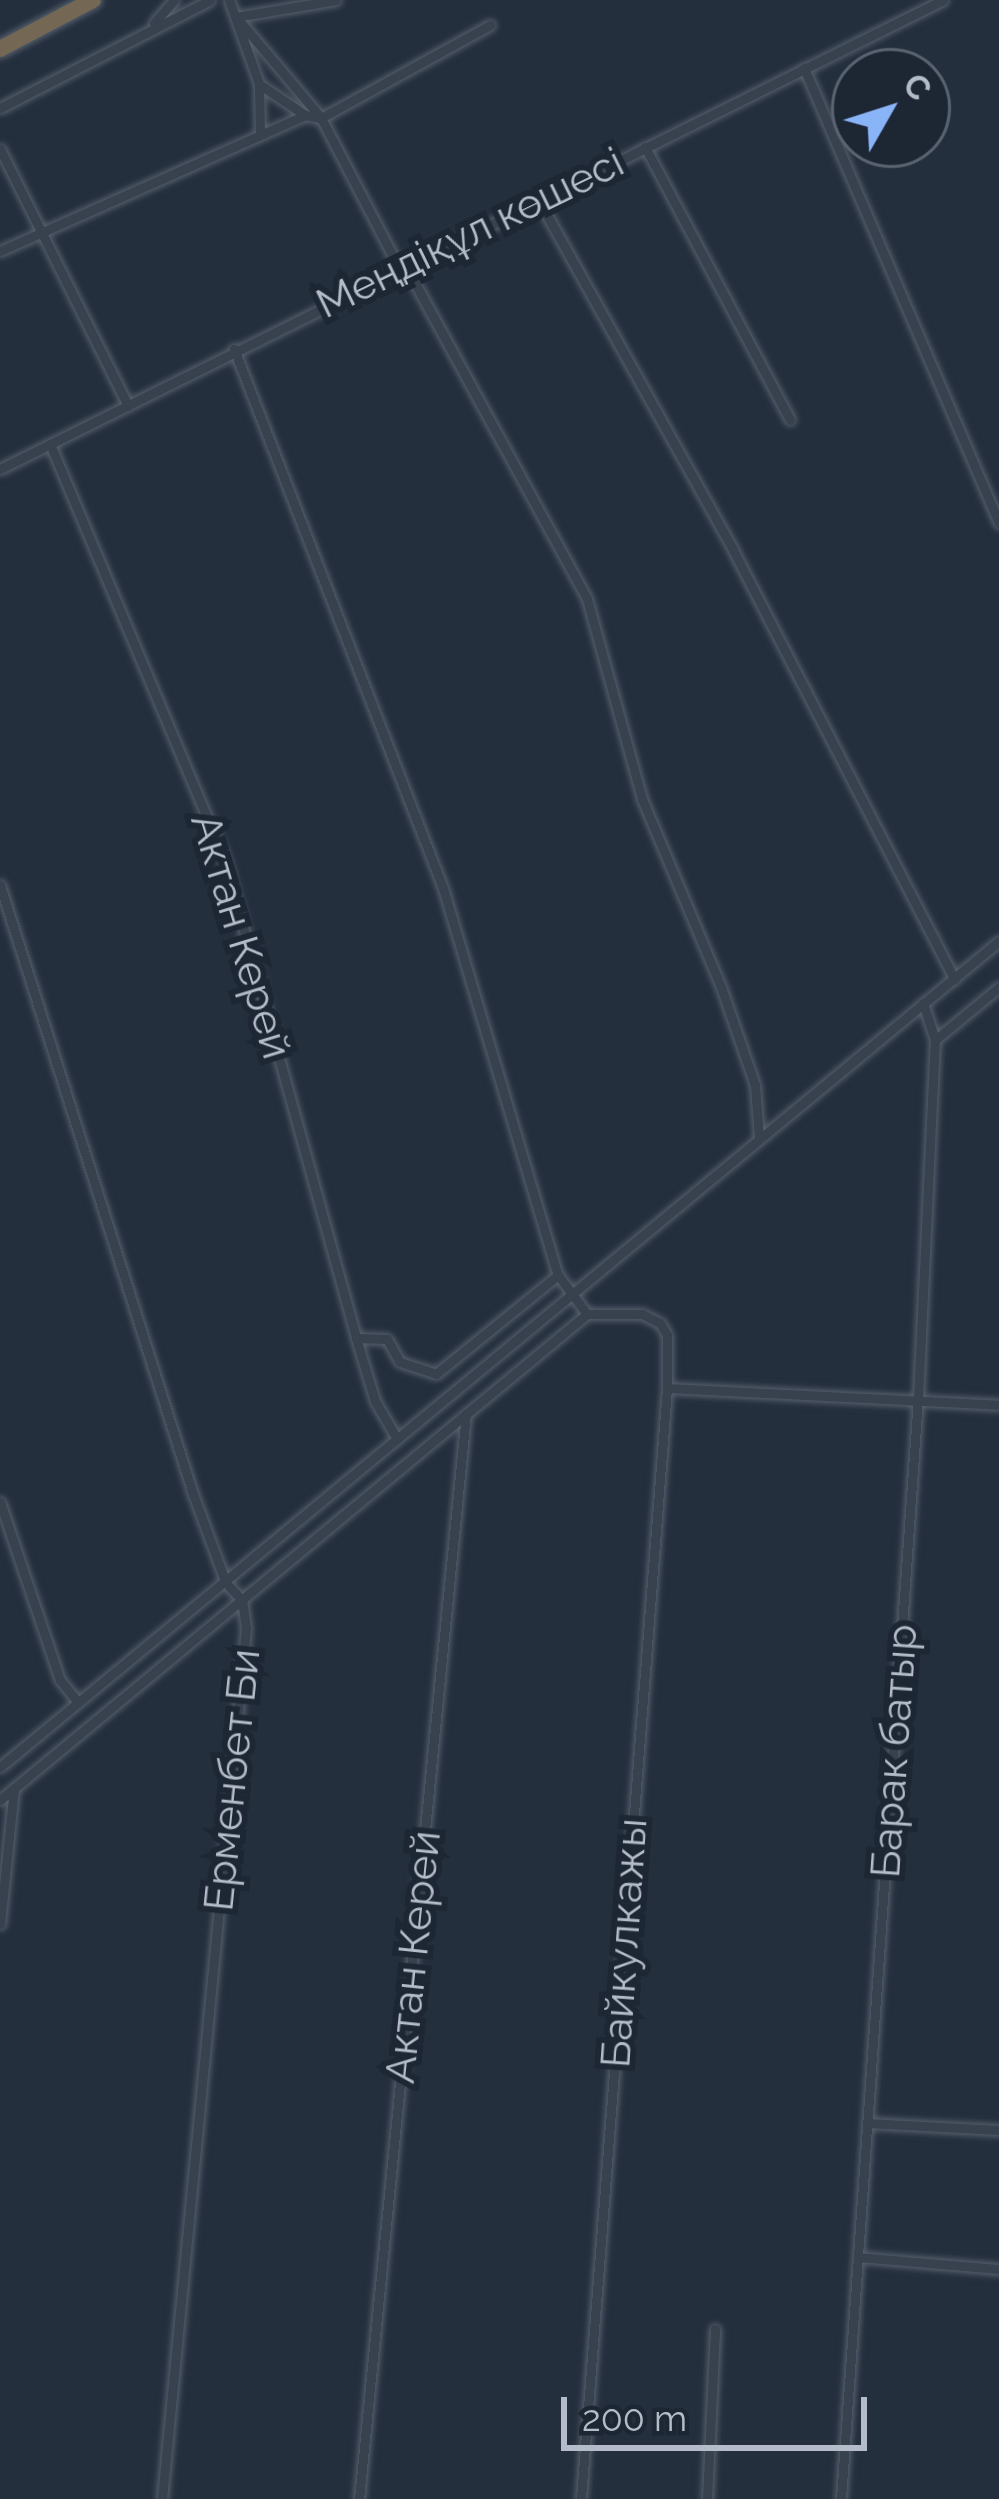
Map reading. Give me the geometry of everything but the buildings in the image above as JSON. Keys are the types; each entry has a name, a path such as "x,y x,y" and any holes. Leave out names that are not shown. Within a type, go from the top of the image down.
{"highway":[{"path":"0,49 93,0"}],"street":[{"path":"147,30 174,0"},
{"path":"0,108 210,0"},
{"path":"230,0 259,84 260,135"},
{"path":"236,17 336,0"},
{"name":"Меңдіқұл көшесі","path":"0,469 943,0"},
{"path":"236,17 321,118 587,599 642,799 721,987 755,1085 759,1138"},
{"path":"259,84 305,115 321,118 490,25"},
{"path":"804,68 999,523"},
{"path":"0,251 305,115"},
{"path":"645,146 790,420"},
{"path":"0,149 128,406"},
{"path":"538,200 733,550 954,979"},
{"path":"0,1801 587,1314 558,1275 443,888 234,349"},
{"name":"Актан Керей","path":"50,444 224,858 356,1338 375,1401 397,1439"},
{"name":"Ерменбет Би","path":"0,885 226,1583 242,1600 244,1652 161,2499"},
{"path":"0,1767 999,941"},
{"path":"935,1040 999,987"},
{"name":"Барак батыр","path":"841,2499 918,1399 935,1040 923,1004"},
{"path":"356,1338 387,1339 400,1362 436,1375 558,1275"},
{"name":"Байкулкажы","path":"581,2499 667,1388 667,1335 660,1323 642,1314 587,1314"},
{"path":"667,1388 999,1405"},
{"name":"Актан Керей","path":"359,2499 466,1414"},
{"path":"0,1502 60,1680 78,1702"},
{"path":"0,1924 14,1789"},
{"path":"868,2123 999,2131"},
{"path":"858,2257 999,2270"},
{"path":"707,2499 716,2329"}]}
